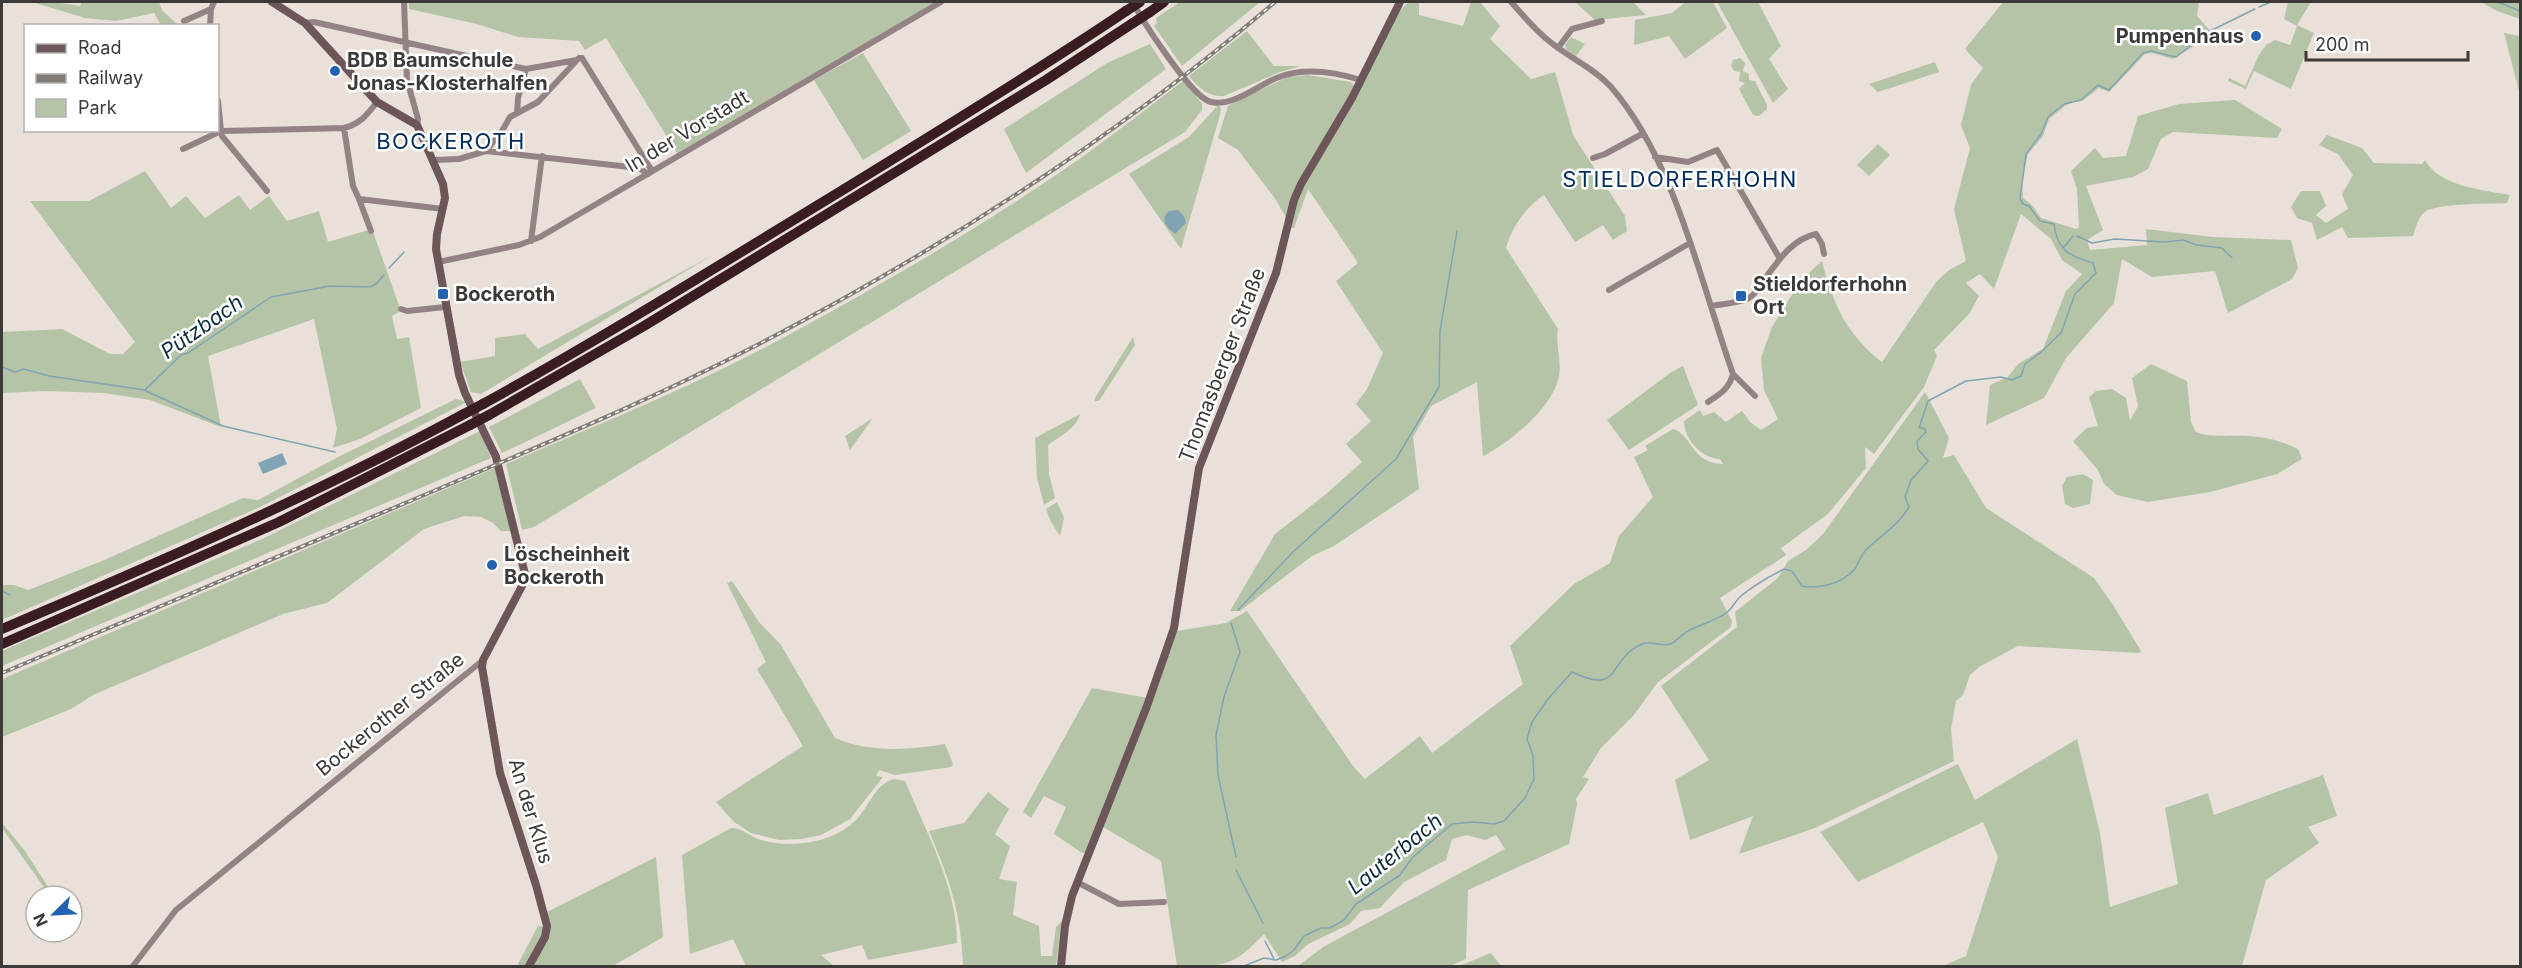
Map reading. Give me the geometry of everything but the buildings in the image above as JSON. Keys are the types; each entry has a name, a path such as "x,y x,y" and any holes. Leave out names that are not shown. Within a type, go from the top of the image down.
{"highway":[{"path":"2,629 254,519 483,404 610,331 814,207 1039,68 1129,6 1140,2"},
{"path":"2,644 260,531 489,415 644,326 1046,80 1164,2"}],"street":[{"path":"210,24 214,2"},
{"path":"272,2 305,23 377,102 417,125 418,119 407,80 404,2"},
{"name":"In der Vorstadt","path":"438,262 531,241 941,2"},
{"name":"Thomasberger Straße","path":"1061,966 1065,927 1077,882 1147,706 1174,628 1199,468 1276,273 1301,184 1361,80 1400,2"},
{"path":"1511,2 1558,48 1610,86 1642,134 1655,158 1690,243 1733,374 1755,396"},
{"path":"1129,6 1141,18 1187,81 1202,97 1211,102 1226,102 1278,77 1294,73 1309,71 1361,80"},
{"path":"184,21 211,9"},
{"path":"305,23 315,21 398,42 404,41 526,69 582,58 650,172"},
{"path":"1558,48 1572,29 1602,21"},
{"path":"486,151 510,117 538,102 578,59"},
{"path":"517,113 518,98 526,69"},
{"path":"221,131 344,128 363,120 377,102"},
{"path":"219,111 222,136 267,191"},
{"name":"Bockerother Straße","path":"134,966 176,910 483,660 522,586 525,574 496,457 465,393 459,375 438,262 437,234 445,198 443,184 417,125"},
{"path":"344,128 353,186 371,231"},
{"path":"183,149 219,132"},
{"path":"1593,158 1642,134"},
{"path":"1655,158 1681,162 1694,161 1717,150 1780,259"},
{"path":"434,160 459,159 486,151 639,168 650,172"},
{"path":"531,241 542,156"},
{"path":"1706,186 1729,171"},
{"path":"359,199 443,209"},
{"path":"1712,306 1749,297 1755,293 1795,242 1816,234 1822,244 1824,254"},
{"path":"1609,290 1690,243"},
{"path":"401,309 407,311 445,307"},
{"path":"1708,402 1724,392 1731,383 1733,374"},
{"name":"An der Klus","path":"483,660 482,667 500,773 547,926 545,937 529,966"},
{"path":"1077,882 1119,904 1164,902"}],"green space":[{"path":"32,2 55,2 80,6 82,2 159,2 162,10 177,24 160,24 154,13 116,21 85,18"},
{"path":"409,2 936,2 677,153 606,38 585,50 579,41 518,37 477,24 409,9"},
{"path":"1180,2 1260,2 1182,66 1154,26 1157,23 1156,18"},
{"path":"1409,2 1419,2 1419,15 1463,26 1471,2 1480,2 1500,26 1490,39 1531,79 1555,72 1573,135 1625,216 1627,231 1613,240 1603,225 1575,242 1544,195 1531,206 1516,225 1506,248 1558,329 1559,376 1548,400 1529,423 1483,456 1477,382 1431,406 1413,437 1419,489 1334,546 1312,556 1240,611 1230,611 1275,534 1325,495 1362,462 1346,444 1371,421 1356,404 1367,389 1383,353 1336,281 1358,263 1308,189 1294,228 1290,228 1299,195 1397,13"},
{"path":"1575,2 1633,2 1646,15 1595,20"},
{"path":"1686,2 1713,2 1727,28 1685,59 1669,36 1634,45 1635,20 1672,13"},
{"path":"1717,2 1757,2 1759,4 1781,46 1769,59 1788,89 1773,103"},
{"path":"2003,2 2199,2 2197,16 2211,32 2206,37 2191,40 2193,47 2173,59 2152,53 2145,54 2109,92 2099,88 2082,101 2065,106 2049,119 2043,136 2028,154 2022,182 2023,198 2032,205 2041,218 2076,229 2079,227 2077,189 2071,171 2095,148 2103,158 2126,156 2138,116 2179,104 2235,100 2282,129 2277,138 2173,132 2161,139 2148,169 2133,177 2086,186 2103,230 2087,240 2090,250 2147,245 2146,229 2213,237 2291,240 2298,268 2292,279 2228,313 2215,271 2152,277 2122,259 2114,303 2066,358 2044,398 1986,425 1990,385 2008,377 2018,364 2043,349 2066,291 2082,274 2062,260 2051,239 2021,214 1994,289 1980,274 1966,283 1979,296 1969,314 1934,350 1937,356 1924,387 1874,454 1865,447 1866,468 1828,514 1781,548 1786,555 1720,598 1732,621 1731,627 1658,682 1633,716 1601,748 1583,777 1589,779 1576,799 1569,844 1468,890 1466,959 1450,966 1298,966 1323,947 1505,849 1496,835 1485,840 1467,835 1452,839 1446,860 1404,882 1380,908 1361,911 1350,924 1308,944 1295,956 1282,962 1264,934 1244,953 1226,963 1177,966 1161,861 1103,827 1177,631 1226,623 1247,611 1353,766 1365,779 1420,736 1432,753 1523,684 1510,646 1574,584 1610,563 1619,536 1653,497 1634,457 1648,450 1645,446 1673,429 1680,432 1704,459 1723,464 1720,459 1707,456 1695,447 1687,435 1684,421 1700,410 1703,416 1714,412 1726,422 1742,411 1750,422 1761,430 1778,419 1764,390 1761,358 1772,327 1801,280 1822,261 1836,304 1850,329 1882,362 1936,282 1949,270 1966,261 1954,209 1970,148 1961,125 1971,85 1983,68 1965,49"},
{"path":"2288,2 2311,2 2297,25 2314,33 2291,89 2254,71 2246,89 2228,81 2229,78 2245,86 2266,45 2275,40 2290,45 2297,26 2284,19"},
{"path":"2481,2 2520,2 2520,19 2497,11"},
{"path":"1247,31 1274,66 1301,66 1280,72 1224,96 1213,95 1200,88 1189,76"},
{"path":"2504,33 2520,36 2520,95"},
{"path":"1571,37 1585,44 1576,56 1566,49 1565,45"},
{"path":"1150,44 1166,69 1026,173 1004,129 1109,62"},
{"path":"863,53 911,131 863,160 814,80"},
{"path":"1740,58 1745,63 1743,71 1749,74 1749,80 1755,81 1767,105 1767,109 1759,116 1753,115 1739,89 1745,83 1739,81 1740,72 1734,71 1731,66 1733,60"},
{"path":"1935,62 1939,72 1878,92 1869,84"},
{"path":"1308,75 1351,82 1354,86 1286,217 1274,197 1238,150 1218,138 1228,106 1233,102 1288,77"},
{"path":"1183,81 1202,103 1202,110 1185,132 534,527 522,530 506,464 702,379 848,303 968,232 1047,181"},
{"path":"1218,105 1221,108 1220,115 1181,249 1129,174 1189,137"},
{"path":"2327,135 2362,148 2374,163 2422,164 2425,160 2440,176 2451,181 2474,189 2510,195 2507,203 2433,208 2423,213 2413,236 2348,238 2342,227 2317,240 2312,223 2297,218 2291,207 2301,191 2320,191 2326,206 2316,215 2326,223 2348,209 2342,194 2353,175 2338,154 2319,145"},
{"path":"1878,144 1890,155 1869,176 1857,165"},
{"path":"145,171 171,208 186,196 205,218 239,195 250,210 269,196 287,221 319,211 328,242 372,229 401,311 392,316 397,339 409,337 421,408 360,439 333,448 337,429 314,319 208,356 221,427 150,400 104,393 45,391 2,393 2,332 62,329 110,354 123,354 135,342 30,201 89,201"},
{"path":"711,256 481,394 471,392 460,362 495,356 495,338 525,334 538,349"},
{"path":"1133,337 1135,345 1099,401 1095,401 1095,398"},
{"path":"2151,364 2187,381 2191,422 2196,432 2274,440 2298,449 2302,459 2277,474 2210,492 2148,502 2117,495 2104,484 2098,470 2073,441 2087,428 2098,426 2089,397 2096,391 2112,389 2126,398 2130,421 2138,406 2132,378"},
{"path":"1683,366 1698,405 1629,450 1607,420 1670,373"},
{"path":"580,379 596,408 502,453 489,427"},
{"path":"1925,392 1949,438 1943,458 1954,455 1986,508 2094,578 2141,651 2139,653 2018,646 1979,667 1970,675 1963,695 1956,701 1951,729 1954,761 1815,828 1739,854 1753,816 1690,840 1675,780 1709,760 1661,686 1737,627 1735,612 1778,578 1788,561 1806,550 1823,534"},
{"path":"456,399 467,402 260,507 2,620 2,585 14,585 28,590 102,561 243,498 258,500 336,458"},
{"path":"1080,414 1071,428 1048,445 1049,474 1055,498 1044,505 1037,478 1035,438"},
{"path":"873,418 850,450 845,436"},
{"path":"480,431 491,458 2,666 2,651 264,538"},
{"path":"495,468 511,531 501,531 493,523 481,517 464,516 424,529 327,603 283,614 93,695 71,709 2,737 2,679"},
{"path":"2083,474 2093,480 2090,504 2073,508 2065,504 2062,486 2067,477"},
{"path":"1057,502 1064,518 1060,536 1046,509"},
{"path":"732,581 759,622 781,645 835,738 862,746 890,749 945,744 953,764 951,767 895,775 879,770 876,776 883,777 850,819 821,835 779,840 751,833 734,822 716,802 803,746 757,669 766,662 727,583"},
{"path":"1092,688 1148,698 1087,852 1082,853 1054,834 1066,807 1044,796 1031,818 1023,812"},
{"path":"2077,739 2100,833 2110,907 2178,884 2165,808 2208,793 2214,815 2323,775 2337,816 2308,827 2319,843 2266,880 2242,966 1943,966 1966,956 1998,857 1983,822 1858,882 1820,832 1958,764 1975,800"},
{"path":"894,779 905,781 939,860 952,901 957,943 868,960 862,945 821,955 834,966 746,966 733,939 690,954 682,855 731,828 773,843 799,844 825,839 848,827 861,814 877,790"},
{"path":"988,792 1009,809 995,834 1010,846 999,879 1017,882 1013,915 1039,926 1041,956 1052,956 1056,927 1062,921 1056,966 963,966 957,912 943,865 929,831 964,823"},
{"path":"2,823 25,851 46,884 42,884 2,828"},
{"path":"656,857 663,937 613,966 533,966 548,934 547,912"},
{"path":"538,926 544,927 544,935 526,966 517,966"},
{"path":"1491,953 1501,966 1459,966"}],"water":[{"path":"1178,210 1184,216 1186,223 1175,234 1164,220 1169,211"},
{"path":"282,453 287,464 263,474 258,463"}],"waterway":[{"name":"Lauterbach","path":"2259,7 2271,2"},
{"path":"2498,2 2520,11"},
{"name":"Lauterbach","path":"1244,966 1264,958 1276,960 1286,956 1294,950 1304,936 1321,928 1330,928 1344,920 1356,904 1400,875 1412,858 1452,824 1473,822 1494,824 1504,821 1525,798 1534,779 1533,755 1527,739 1532,722 1548,699 1572,672 1599,680 1607,678 1630,651 1646,643 1663,645 1672,643 1688,631 1722,616 1746,592 1784,569 1792,571 1802,586 1809,587 1836,582 1849,575 1866,550 1895,525 1909,507 1905,497 1911,480 1928,461 1918,449 1917,441 1926,432 1924,428 1919,428 1928,401 1966,381 2001,377 2012,380 2021,376 2025,364 2061,333 2075,294 2096,273 2093,263 2077,258 2061,246 2054,224 2040,221 2029,206 2023,204 2020,199 2026,154 2041,134 2048,117 2064,104 2081,100 2098,85 2109,90 2143,53 2151,51 2176,57 2190,46 2188,38 2208,32 2255,9"},
{"path":"1238,610 1293,552 1396,459 1439,387 1440,331 1457,231"},
{"path":"2064,247 2073,236"},
{"path":"2077,236 2092,243 2115,239 2165,242 2183,240 2197,245 2222,248 2232,258"},
{"name":"Pützbach","path":"389,268 404,252"},
{"name":"Pützbach","path":"2,367 15,372 24,369 49,376 145,390 181,355 188,353 271,297 330,286 370,287 384,275"},
{"path":"146,391 223,426 335,452"},
{"path":"2,591 10,595"},
{"path":"1231,623 1240,652 1224,697 1216,735 1218,775 1236,857"},
{"path":"1236,870 1263,923"},
{"path":"1265,941 1274,959"}],"railway":[{"path":"2,673 543,445 675,386 761,343 896,268 1028,187 1154,98 1275,2"}],"place":[{"name":"Pumpenhaus","path":"2256,36"},
{"name":"BDB Baumschule Jonas-Klosterhalfen","path":"335,71"},
{"name":"Bockeroth","path":"443,294"},
{"name":"Stieldorferhohn Ort","path":"1741,296"},
{"name":"Löscheinheit Bockeroth","path":"492,565"}],"district":[{"name":"BOCKEROTH","path":"451,141"},
{"name":"STIELDORFERHOHN","path":"1680,179"}]}
